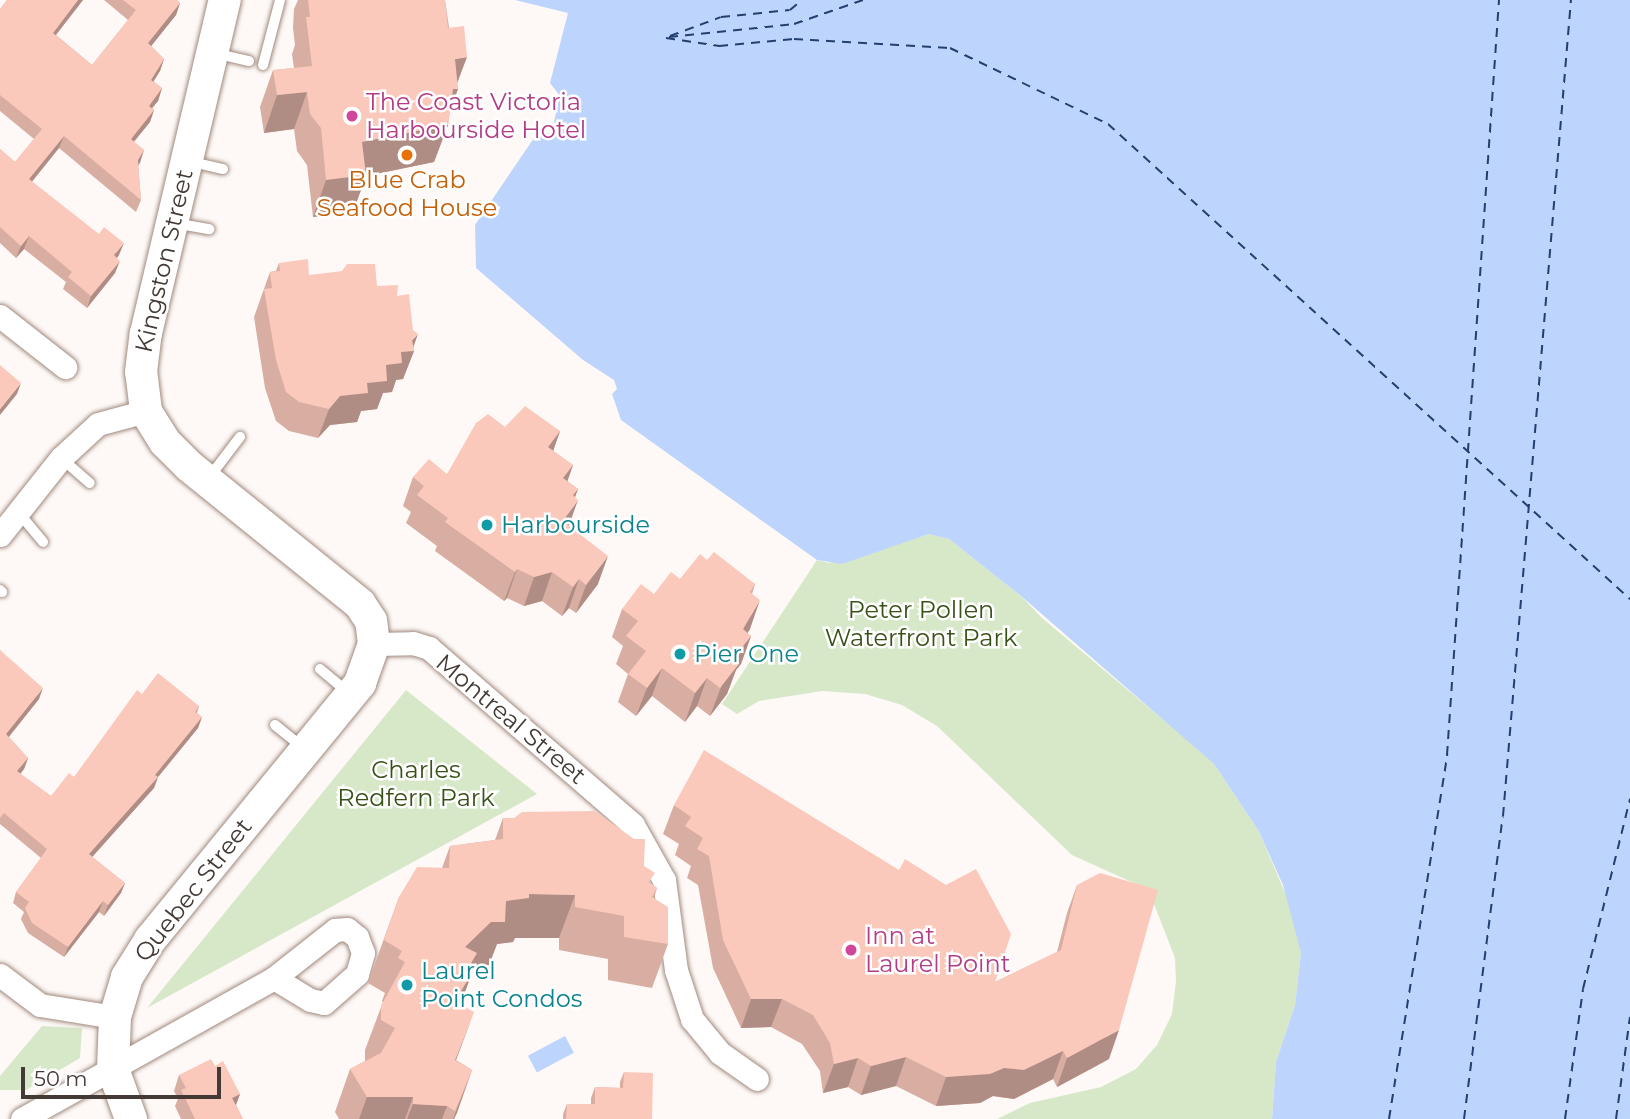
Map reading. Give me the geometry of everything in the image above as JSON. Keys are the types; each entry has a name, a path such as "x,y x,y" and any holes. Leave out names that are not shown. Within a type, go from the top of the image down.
{"street":[{"name":"Kingston Street","path":"146,411 142,352 225,0"},
{"path":"0,316 65,367"},
{"path":"0,535 61,458 98,424 146,411 165,442 207,481 360,604 372,621 374,644"},
{"name":"Montreal Street","path":"374,644 413,643 429,648 633,825 664,880 676,970 692,1019 720,1053 757,1079"},
{"name":"Quebec Street","path":"113,1069 115,1017 137,958 351,695 366,674 374,644"},
{"path":"0,975 40,1005 115,1017"},
{"path":"22,1119 274,978"},
{"path":"113,1069 131,1119"}],"lane":[{"path":"264,65 280,0"},
{"path":"212,53 248,61"},
{"path":"186,161 223,169"},
{"path":"172,222 209,229"},
{"path":"207,481 240,437"},
{"path":"61,458 90,483"},
{"path":"18,512 43,542"},
{"path":"320,669 351,695"},
{"path":"275,725 306,750"}],"green space":[{"name":"Peter Pollen Waterfront Park","path":"930,534 949,539 1021,596 1042,618 1214,764 1258,830 1293,911 1301,953 1295,1005 1276,1062 1272,1119 997,1119 1030,1103 1101,1087 1136,1069 1157,1045 1172,1014 1176,981 1175,958 1154,904 1138,885 1072,855 937,726 902,705 865,694 822,691 759,701 737,714 722,704 817,560 829,563"},
{"name":"Charles Redfern Park","path":"406,690 537,794 147,1008"},
{"path":"42,1026 82,1028 80,1058 26,1090 0,1090 0,1076"}],"water":[{"path":"515,0 1630,0 1630,1119 1272,1119 1276,1062 1295,1005 1301,953 1283,885 1258,830 1214,764 1021,596 949,539 929,534 842,564 817,560 621,420 612,394 617,389 614,380 583,360 476,268 475,225 538,132 551,134 560,96 550,83 568,13"},
{"path":"565,1036 574,1053 537,1072 528,1056"}],"building":[{"path":"7,0 78,0 53,33 92,65 136,10 123,0 177,0 180,3 148,43 164,59 151,80 162,88 149,106 154,110 131,139 144,150 138,160 141,200 64,136 29,179 99,234 104,227 124,243 114,255 120,261 91,296 68,277 72,272 29,236 21,246 0,227 0,149 15,162 42,129 0,95 0,9"},
{"name":"The Coast Victoria Harbourside Hotel","path":"308,0 445,0 448,28 464,26 467,57 455,59 458,89 453,89 448,125 362,142 366,175 326,180 321,128 310,114 307,92 277,95 273,70 312,66 306,17 310,17"},
{"path":"308,259 309,275 342,271 347,264 375,264 377,286 398,285 397,296 409,294 413,330 418,334 412,340 414,351 401,352 402,363 386,365 387,381 367,383 368,393 340,396 329,409 299,402 286,392 276,360 264,289 272,288 270,272 280,271 279,263"},
{"path":"0,365 21,383 0,409"},
{"name":"Harbourside","path":"525,406 560,431 548,447 573,465 563,478 578,489 573,495 578,500 563,521 608,556 586,585 579,579 573,587 552,572 534,577 517,569 515,572 445,522 448,518 417,495 424,486 413,477 429,459 447,474 476,423 488,414 505,427"},
{"name":"Pier One","path":"714,552 755,584 750,592 760,600 743,629 751,636 731,661 738,665 720,688 707,678 695,693 662,668 647,688 628,674 646,651 626,636 638,621 622,609 641,584 654,594 671,572 680,579 700,554 707,560"},
{"path":"0,650 43,688 6,734 28,758 17,771 51,796 69,773 74,777 137,690 142,694 158,673 199,706 195,712 202,717 155,775 158,777 89,854 125,883 108,905 103,901 68,947 32,923 25,908 29,902 16,892 47,849 4,813 0,818"},
{"name":"Inn at Laurel Point","path":"704,750 899,870 905,859 946,885 976,869 1011,934 995,982 1061,950 1077,885 1100,873 1158,890 1119,1030 1067,1058 1063,1051 1024,1070 1004,1068 990,1074 946,1077 906,1057 871,1066 858,1058 834,1064 830,1043 813,1015 782,999 751,999 723,940 709,856 697,849 703,838 685,826 691,817 674,805"},
{"path":"595,811 634,839 645,839 644,866 655,873 649,882 657,888 652,897 668,907 668,944 624,937 624,916 575,907 575,895 529,894 529,898 506,901 505,922 491,922 465,947 477,953 470,965 472,973 455,1001 474,1012 455,1060 472,1070 455,1111 447,1106 413,1104 413,1097 367,1097 350,1069 381,1053 395,1028 381,1020 381,1006 405,962 398,958 402,951 384,940 399,897 417,867 449,868 450,846 503,839 503,818 514,818 522,812"},
{"path":"211,1059 215,1066 223,1061 240,1094 232,1098 243,1119 195,1119 181,1090 186,1088 179,1075"},
{"path":"624,1072 653,1073 652,1119 566,1119 567,1104 595,1104 595,1087 623,1088"}],"ferry route":[{"path":"670,36 721,17 790,10 802,0"},
{"path":"669,37 794,24 863,0"},
{"path":"1389,1119 1447,755 1499,0"},
{"path":"1464,1119 1503,816 1571,0"},
{"path":"666,38 719,46 794,39 950,48 1108,124 1630,599"},
{"path":"1565,1119 1583,989 1630,799"},
{"path":"1616,1119 1630,1017"}],"place":[{"name":"The Coast Victoria Harbourside Hotel","path":"352,116"},
{"name":"Blue Crab Seafood House","path":"407,155"},
{"name":"Harbourside","path":"487,525"},
{"name":"Pier One","path":"680,654"},
{"name":"Inn at Laurel Point","path":"851,950"},
{"name":"Laurel Point Condos","path":"407,985"}]}
